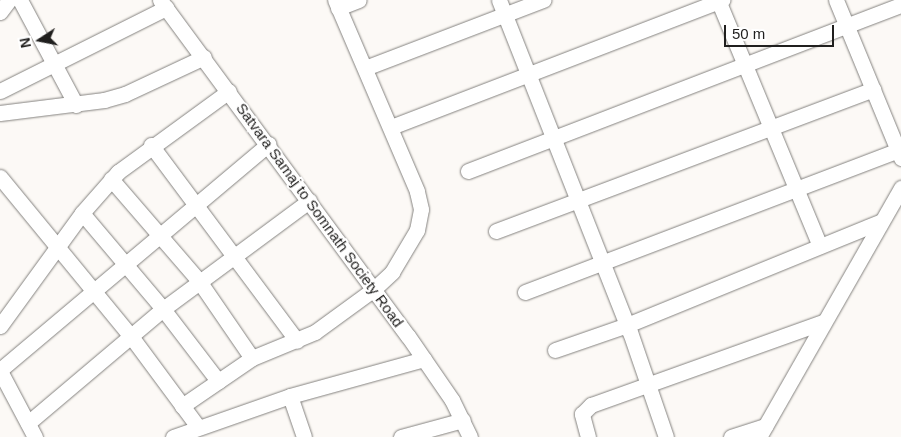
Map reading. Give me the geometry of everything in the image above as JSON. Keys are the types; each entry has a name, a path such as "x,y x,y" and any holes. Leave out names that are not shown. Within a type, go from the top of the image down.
{"street":[{"path":"0,12 9,0"},
{"path":"20,0 76,105"},
{"path":"182,406 252,358 316,332 374,289 405,253 417,230 421,209 418,191 337,4 359,0"},
{"path":"499,0 626,324 666,437"},
{"path":"365,68 543,0"},
{"path":"391,127 719,0 820,246"},
{"path":"525,292 795,188 899,154 836,0"},
{"path":"0,91 163,4"},
{"name":"Satvara Samaj to Somnath Society Road","path":"163,4 204,56 424,359 464,420 470,437"},
{"path":"468,171 901,5"},
{"path":"0,113 76,105 125,94 204,56"},
{"path":"496,231 873,89"},
{"path":"0,326 82,213 111,179 151,145 229,92"},
{"path":"35,437 0,371 199,205 268,144"},
{"path":"151,145 199,205 297,341"},
{"path":"0,176 57,250 130,336 198,427"},
{"path":"111,179 200,281 252,358"},
{"path":"731,437 762,432 901,188"},
{"path":"28,422 163,309 309,201"},
{"path":"82,213 163,309 218,381"},
{"path":"555,350 626,324 880,222"},
{"path":"588,437 582,414 585,410 823,322"},
{"path":"172,437 290,396 424,359"},
{"path":"290,396 304,437"},
{"path":"401,437 464,420"}]}
